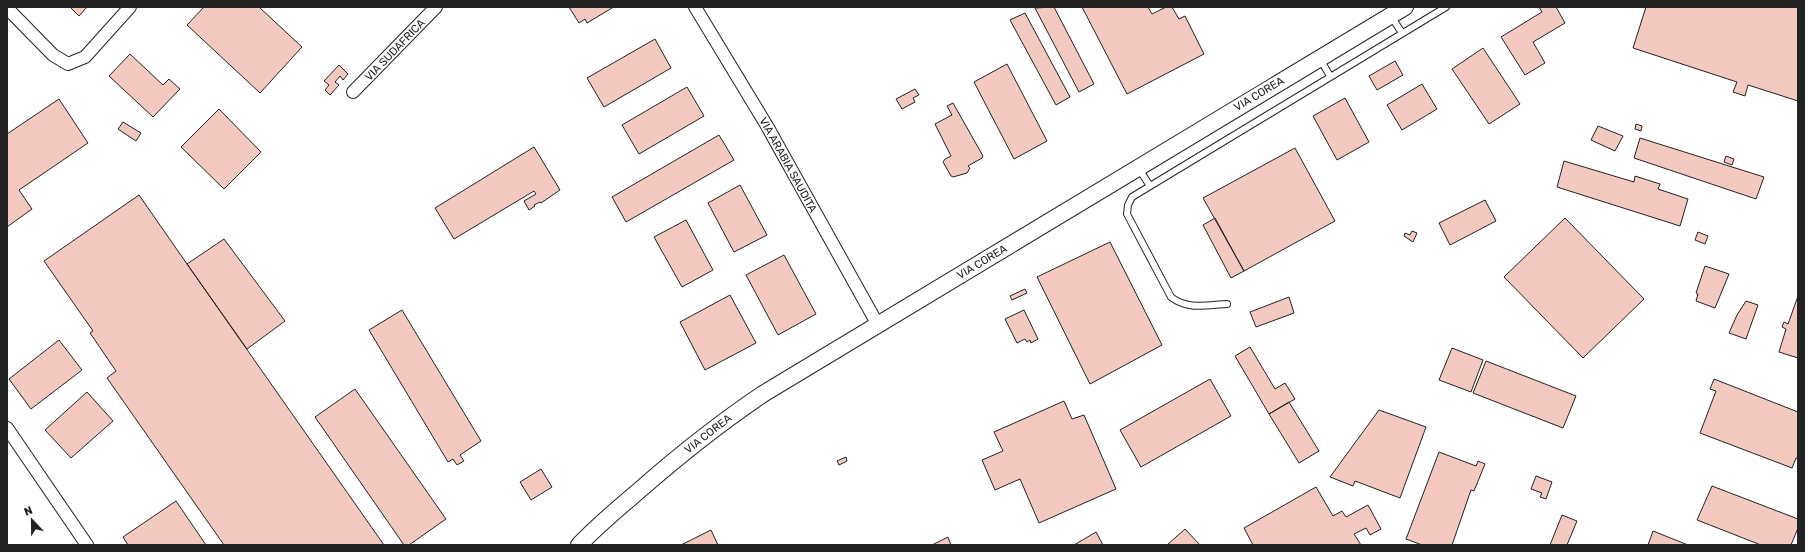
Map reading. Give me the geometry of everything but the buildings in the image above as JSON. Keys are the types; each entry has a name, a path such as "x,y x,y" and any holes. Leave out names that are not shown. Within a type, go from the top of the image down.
{"street":[{"path":"7,8 53,55 68,64 85,57 130,7"},
{"name":"VIA SUDAFRICA","path":"354,92 436,7"},
{"name":"VIA ARABIA SAUDITA","path":"695,7 767,126 878,325"},
{"name":"VIA COREA","path":"579,545 595,528 659,473 726,419 763,394 1405,7"},
{"path":"7,428 87,545"}],"lane":[{"path":"1227,304 1190,306 1180,304 1171,297 1128,214 1128,205 1132,196 1446,7"},
{"path":"1391,16 1402,33"},
{"path":"1319,58 1330,76"},
{"path":"1138,167 1150,186"}]}
